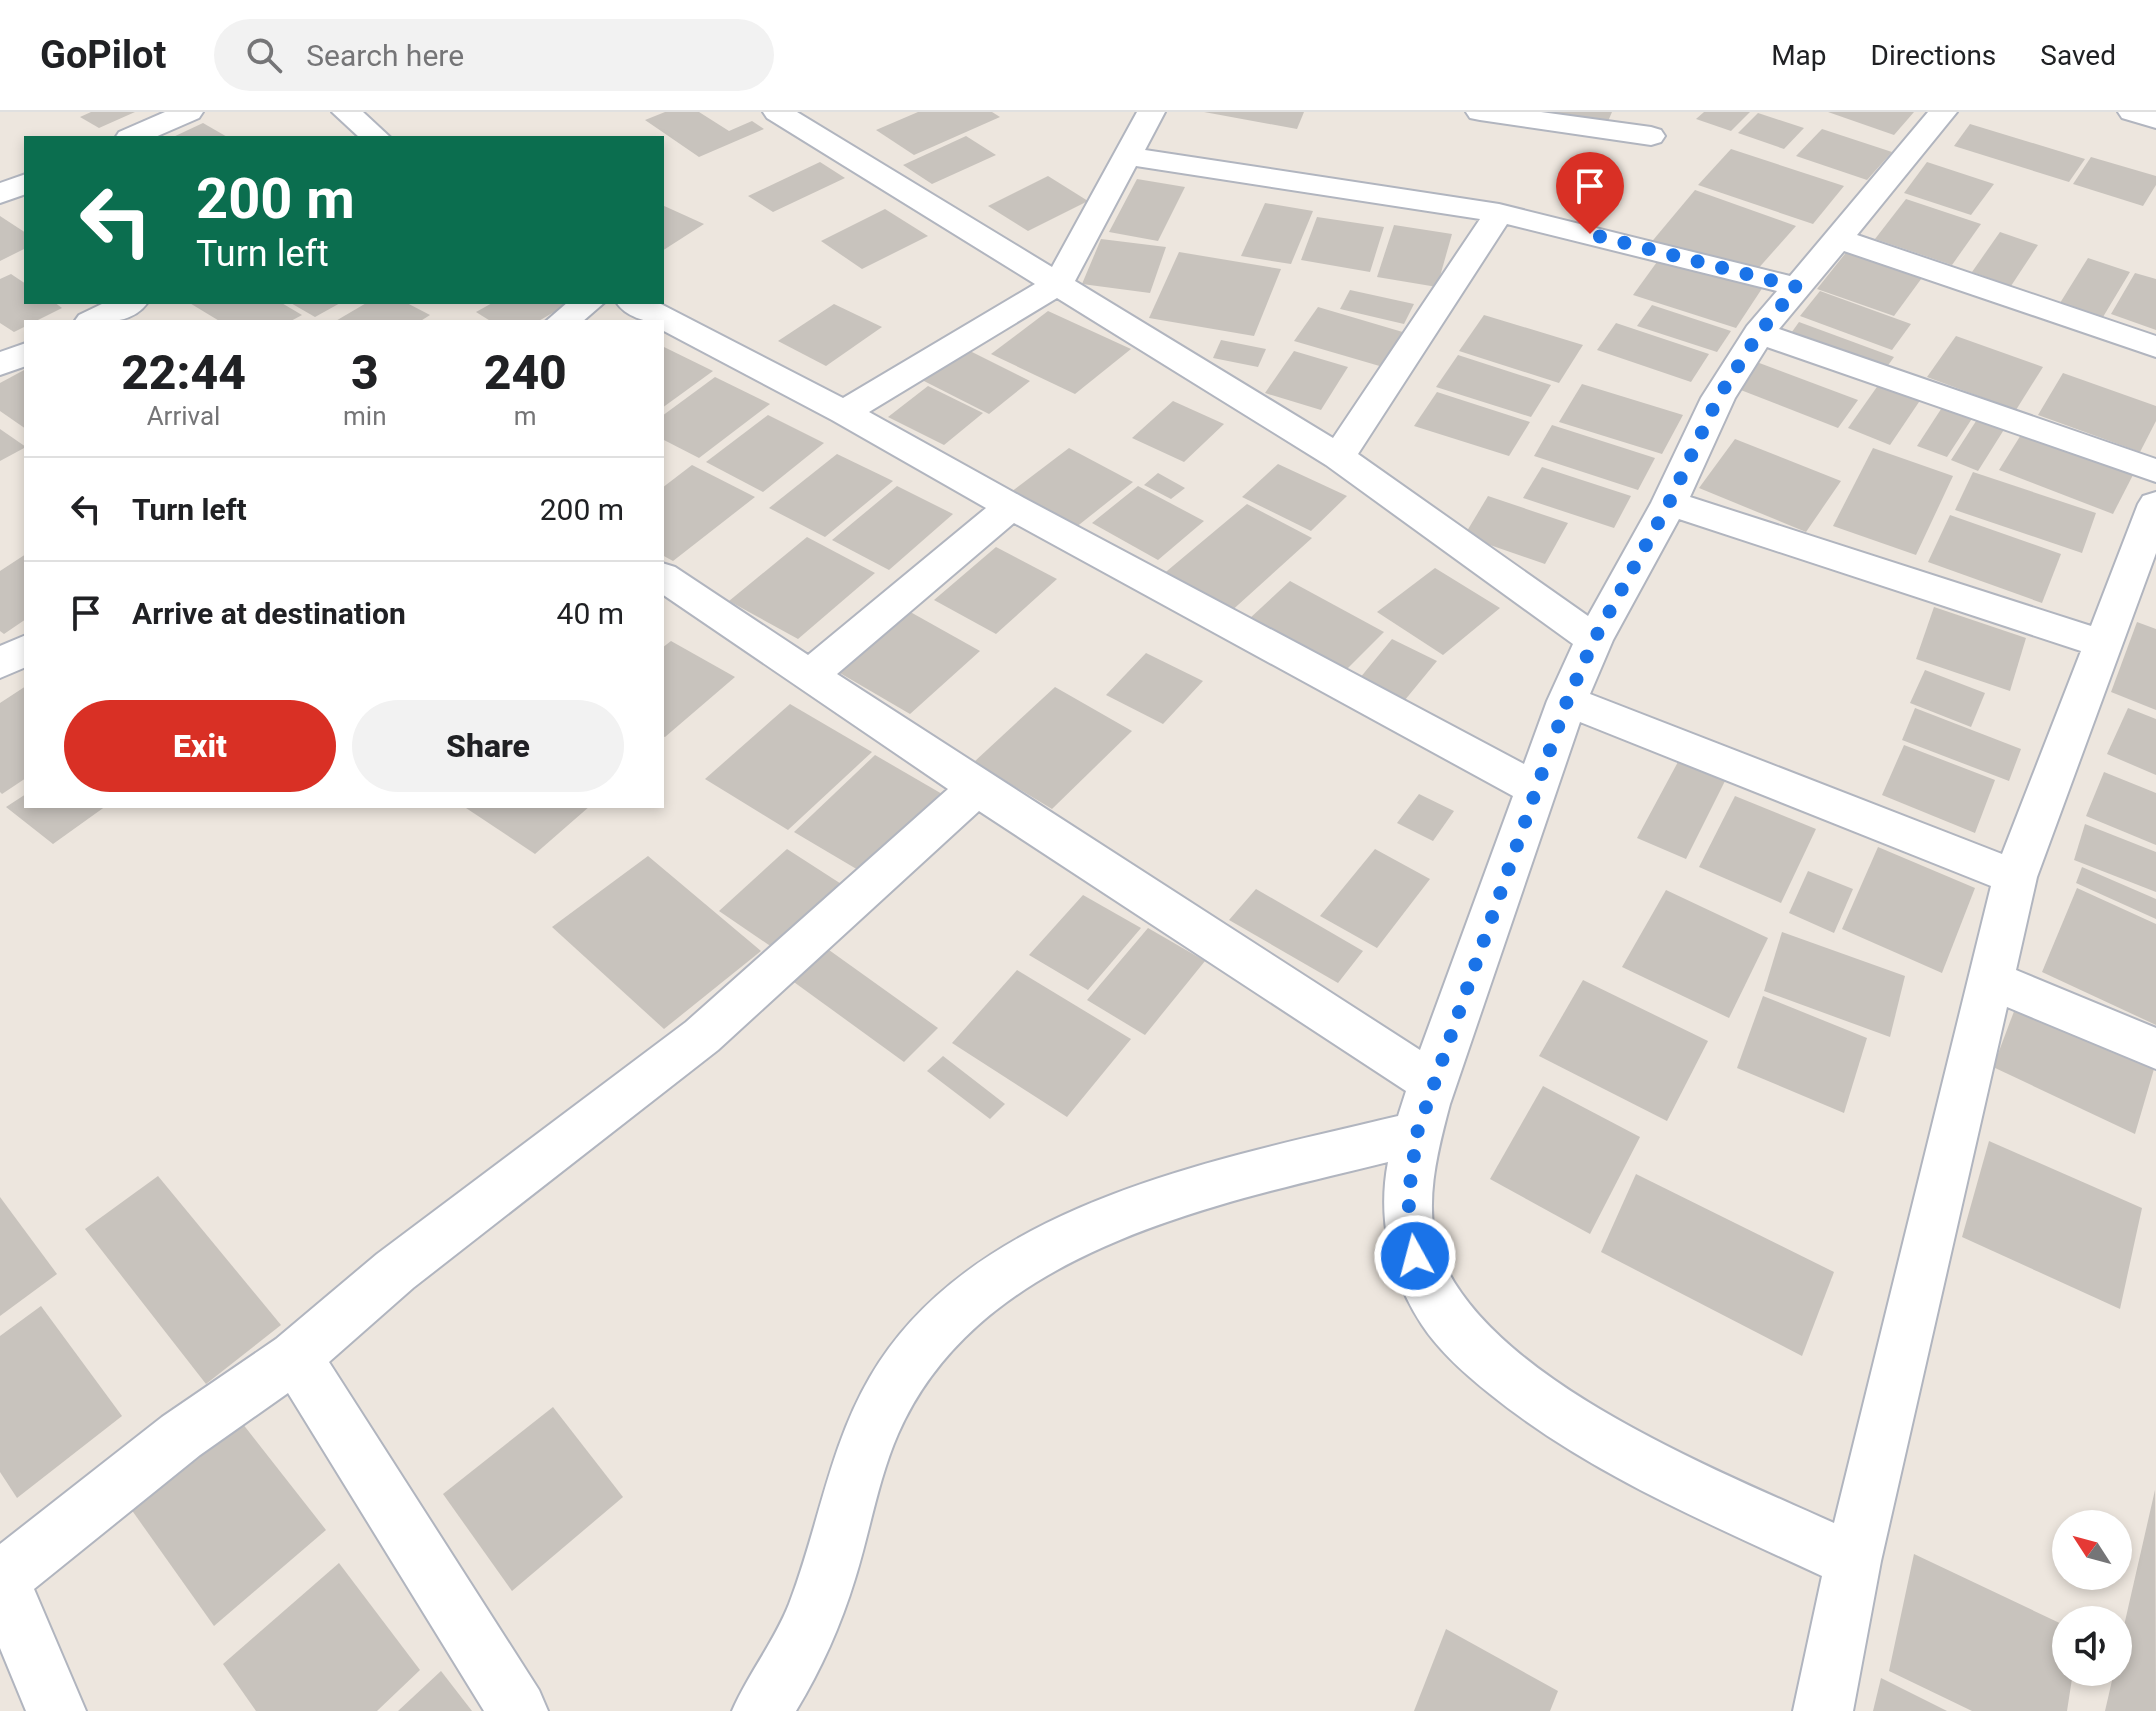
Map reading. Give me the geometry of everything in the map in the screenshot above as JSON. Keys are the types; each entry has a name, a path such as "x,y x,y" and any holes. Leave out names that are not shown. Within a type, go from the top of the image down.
{"street":[{"path":"134,136 189,112"},
{"path":"346,112 375,136"},
{"path":"777,112 1338,457 1594,640"},
{"path":"844,412 1058,284 1151,112"},
{"path":"1480,112 1651,136"},
{"path":"1853,1561 1604,1442 1521,1388 1480,1353 1436,1302 1415,1256 1408,1199 1417,1133 1432,1083 1534,788 1594,640 1669,503 1718,398 1759,333 1943,112"},
{"path":"2132,112 2156,119"},
{"path":"1126,156 1499,213 1797,287"},
{"path":"0,194 24,184"},
{"path":"1338,457 1499,213"},
{"path":"1839,239 2156,347"},
{"path":"94,320 128,304"},
{"path":"564,320 586,304"},
{"path":"636,304 844,412 1011,506 1534,788"},
{"path":"1759,333 2156,471"},
{"path":"0,365 24,354"},
{"path":"1669,503 2102,644"},
{"path":"1823,1711 1853,1561 2015,877 2156,504"},
{"path":"809,676 1011,506"},
{"path":"664,577 977,788 1432,1083"},
{"path":"0,664 24,650"},
{"path":"1567,701 2015,877"},
{"path":"56,1711 0,1580 181,1436 295,1357 395,1271 702,1036 977,788"},
{"path":"1990,979 2156,1049"},
{"path":"762,1711 803,1642 853,1480 884,1408 928,1337 998,1279 1084,1229 1194,1190 1417,1133"},
{"path":"295,1357 518,1711"}],"building":[{"path":"91,112 135,112 99,128 80,117"},
{"path":"665,112 699,112 729,131 752,121 764,129 699,157 645,120"},
{"path":"918,112 992,112 1000,117 914,155 876,130"},
{"path":"1204,112 1304,112 1297,129"},
{"path":"1553,112 1612,112 1606,126 1551,116"},
{"path":"1704,112 1750,112 1731,131 1696,119"},
{"path":"1828,112 1914,112 1894,135"},
{"path":"1758,113 1804,128 1784,149 1738,133"},
{"path":"203,123 226,136 175,136"},
{"path":"1970,124 2085,159 2069,182 1954,146"},
{"path":"1822,129 1892,152 1867,180 1796,156"},
{"path":"966,136 996,155 932,184 903,165"},
{"path":"1731,149 1844,186 1813,224 1698,185"},
{"path":"2091,157 2156,176 2156,185 2143,206 2073,184"},
{"path":"820,162 845,178 773,212 748,196"},
{"path":"1927,162 1994,184 1971,215 1904,193"},
{"path":"1048,176 1088,201 1028,231 988,206"},
{"path":"1137,179 1185,187 1158,241 1109,232"},
{"path":"1695,190 1796,226 1756,271 1649,245"},
{"path":"1906,199 1981,224 1952,265 1875,239"},
{"path":"1265,203 1313,211 1291,264 1241,256"},
{"path":"664,206 704,224 664,250"},
{"path":"885,209 928,236 862,269 821,241"},
{"path":"0,216 24,232 24,249 0,261"},
{"path":"1317,217 1384,227 1370,272 1301,260"},
{"path":"1394,225 1452,234 1437,287 1377,277"},
{"path":"2000,232 2038,245 2011,286 1972,272"},
{"path":"1101,239 1166,247 1150,293 1082,284"},
{"path":"1852,245 1927,271 1894,316 1817,289"},
{"path":"1179,252 1281,269 1254,336 1149,318"},
{"path":"1662,255 1763,287 1736,328 1633,295"},
{"path":"2088,258 2130,272 2103,317 2060,303"},
{"path":"2135,273 2156,279 2156,330 2111,314"},
{"path":"11,274 24,283 24,304 57,304 62,308 38,320 24,320 24,327 14,332 0,323 0,279"},
{"path":"1350,290 1414,304 1404,324 1340,309"},
{"path":"1820,291 1911,324 1892,350 1800,316"},
{"path":"191,304 283,304 302,315 293,320 218,320"},
{"path":"292,304 338,304 315,317"},
{"path":"365,304 409,304 430,315 422,320 337,320"},
{"path":"490,304 568,304 540,320 489,320 476,312"},
{"path":"834,304 882,327 826,366 778,341"},
{"path":"1652,305 1731,331 1717,352 1637,326"},
{"path":"1318,307 1406,333 1383,367 1294,341"},
{"path":"1048,311 1131,349 1075,394 991,354"},
{"path":"1484,315 1583,345 1559,383 1459,351"},
{"path":"1799,322 1894,357 1884,371 1789,336"},
{"path":"1616,323 1709,354 1691,382 1597,350"},
{"path":"1956,336 2043,367 2016,410 1927,377"},
{"path":"1221,340 1266,349 1258,367 1213,358"},
{"path":"664,347 713,371 664,407"},
{"path":"962,347 1030,381 989,414 920,379"},
{"path":"1294,351 1348,367 1321,410 1265,393"},
{"path":"1458,355 1551,385 1531,417 1436,387"},
{"path":"1754,361 1858,400 1838,428 1733,387"},
{"path":"24,370 24,428 0,411 0,383"},
{"path":"2063,373 2156,406 2156,421 2140,452 2038,415"},
{"path":"715,377 770,404 699,458 664,440 664,415"},
{"path":"1582,384 1683,415 1662,454 1559,422"},
{"path":"1879,384 1921,399 1890,445 1848,428"},
{"path":"928,386 983,413 944,445 888,417"},
{"path":"1437,392 1530,422 1509,456 1414,426"},
{"path":"1173,401 1224,424 1184,462 1132,438"},
{"path":"1945,403 1975,414 1947,457 1917,446"},
{"path":"768,415 824,443 763,492 706,462"},
{"path":"1978,418 2005,428 1978,471 1951,460"},
{"path":"1552,425 1655,458 1638,490 1534,456"},
{"path":"0,429 24,448 0,461"},
{"path":"2024,430 2135,471 2113,514 1999,470"},
{"path":"1735,439 1841,481 1806,532 1699,488"},
{"path":"1069,448 1133,482 1075,528 1011,492"},
{"path":"1873,448 1953,476 1916,555 1833,526"},
{"path":"837,454 893,481 825,537 769,508"},
{"path":"1278,464 1347,496 1311,531 1242,497"},
{"path":"692,465 755,497 673,561 664,556 664,486"},
{"path":"1542,467 1631,496 1614,528 1523,498"},
{"path":"1973,472 2096,513 2082,553 1955,510"},
{"path":"1158,473 1185,488 1171,499 1144,485"},
{"path":"897,486 953,514 889,570 832,540"},
{"path":"1138,486 1204,521 1158,560 1092,523"},
{"path":"1488,496 1568,523 1545,564 1464,536"},
{"path":"1247,504 1312,538 1228,614 1161,576"},
{"path":"1950,515 2061,554 2042,603 1928,562"},
{"path":"807,537 875,573 798,639 729,601"},
{"path":"996,547 1057,579 996,634 934,600"},
{"path":"24,555 24,620 4,634 0,631 0,571"},
{"path":"1435,568 1500,608 1443,655 1377,612"},
{"path":"1290,581 1384,632 1344,672 1249,619"},
{"path":"1934,607 2026,638 2010,691 1916,659"},
{"path":"905,609 980,651 910,714 833,669"},
{"path":"2137,622 2156,629 2156,710 2111,692"},
{"path":"1392,639 1437,661 1400,706 1355,684"},
{"path":"671,641 735,677 665,737 664,737 664,646"},
{"path":"1146,653 1203,681 1163,724 1106,695"},
{"path":"1925,670 1985,693 1971,727 1910,703"},
{"path":"24,687 24,779 2,794 0,792 0,703"},
{"path":"1055,687 1132,731 1052,809 974,762"},
{"path":"790,704 872,752 788,830 705,779"},
{"path":"1915,708 2021,749 2009,781 1902,740"},
{"path":"2128,708 2156,719 2156,775 2107,754"},
{"path":"1904,745 1995,780 1975,833 1882,795"},
{"path":"875,755 949,798 870,877 794,832"},
{"path":"1679,760 1726,779 1686,859 1637,838"},
{"path":"2104,772 2156,793 2156,845 2086,816"},
{"path":"1419,794 1454,811 1433,841 1397,823"},
{"path":"24,795 24,808 103,808 53,844 6,807"},
{"path":"1735,796 1816,829 1781,903 1699,867"},
{"path":"466,808 588,808 535,854"},
{"path":"2085,824 2156,852 2156,892 2074,860"},
{"path":"1878,847 1975,888 1942,973 1842,929"},
{"path":"787,849 849,889 782,954 719,911"},
{"path":"1375,849 1430,879 1377,948 1320,916"},
{"path":"648,856 761,951 664,1029 552,927"},
{"path":"2082,867 2156,899 2156,919 2076,883"},
{"path":"1808,871 1853,889 1834,933 1789,913"},
{"path":"2077,888 2156,924 2156,1025 2042,972"},
{"path":"1256,889 1363,951 1338,983 1229,920"},
{"path":"1666,890 1768,938 1729,1018 1622,967"},
{"path":"1083,895 1141,928 1088,990 1029,955"},
{"path":"1148,928 1205,961 1145,1035 1087,1000"},
{"path":"1782,932 1905,976 1890,1037 1764,991"},
{"path":"822,945 938,1028 904,1062 787,977"},
{"path":"1017,970 1131,1039 1067,1117 952,1043"},
{"path":"1583,980 1708,1041 1667,1121 1539,1056"},
{"path":"1763,996 1867,1038 1844,1113 1737,1068"},
{"path":"2016,1006 2154,1069 2135,1134 1993,1067"},
{"path":"943,1056 1005,1104 990,1119 927,1071"},
{"path":"1543,1086 1640,1137 1590,1234 1490,1179"},
{"path":"1989,1141 2142,1208 2120,1309 1962,1237"},
{"path":"1636,1174 1834,1272 1802,1356 1601,1252"},
{"path":"158,1176 281,1325 206,1384 85,1229"},
{"path":"0,1197 57,1274 0,1316"},
{"path":"41,1306 122,1416 17,1498 0,1472 0,1336"},
{"path":"553,1407 623,1497 512,1591 443,1494"},
{"path":"235,1414 326,1530 214,1626 126,1502"},
{"path":"2155,1490 2156,1711 2105,1711 2111,1686 2132,1686 2132,1606 2129,1606"},
{"path":"1914,1554 2052,1619 2052,1686 2071,1686 2067,1711 1972,1711 1889,1671"},
{"path":"339,1563 420,1670 377,1711 256,1711 223,1664"},
{"path":"1446,1629 1558,1691 1550,1711 1414,1711"},
{"path":"441,1671 472,1711 398,1711"},
{"path":"1881,1678 1947,1711 1873,1711"}],"route":[{"path":"1415,1256 1408,1199 1417,1133 1534,788 1567,701 1594,640 1669,503 1718,398 1759,333 1797,287 1590,234"}]}
